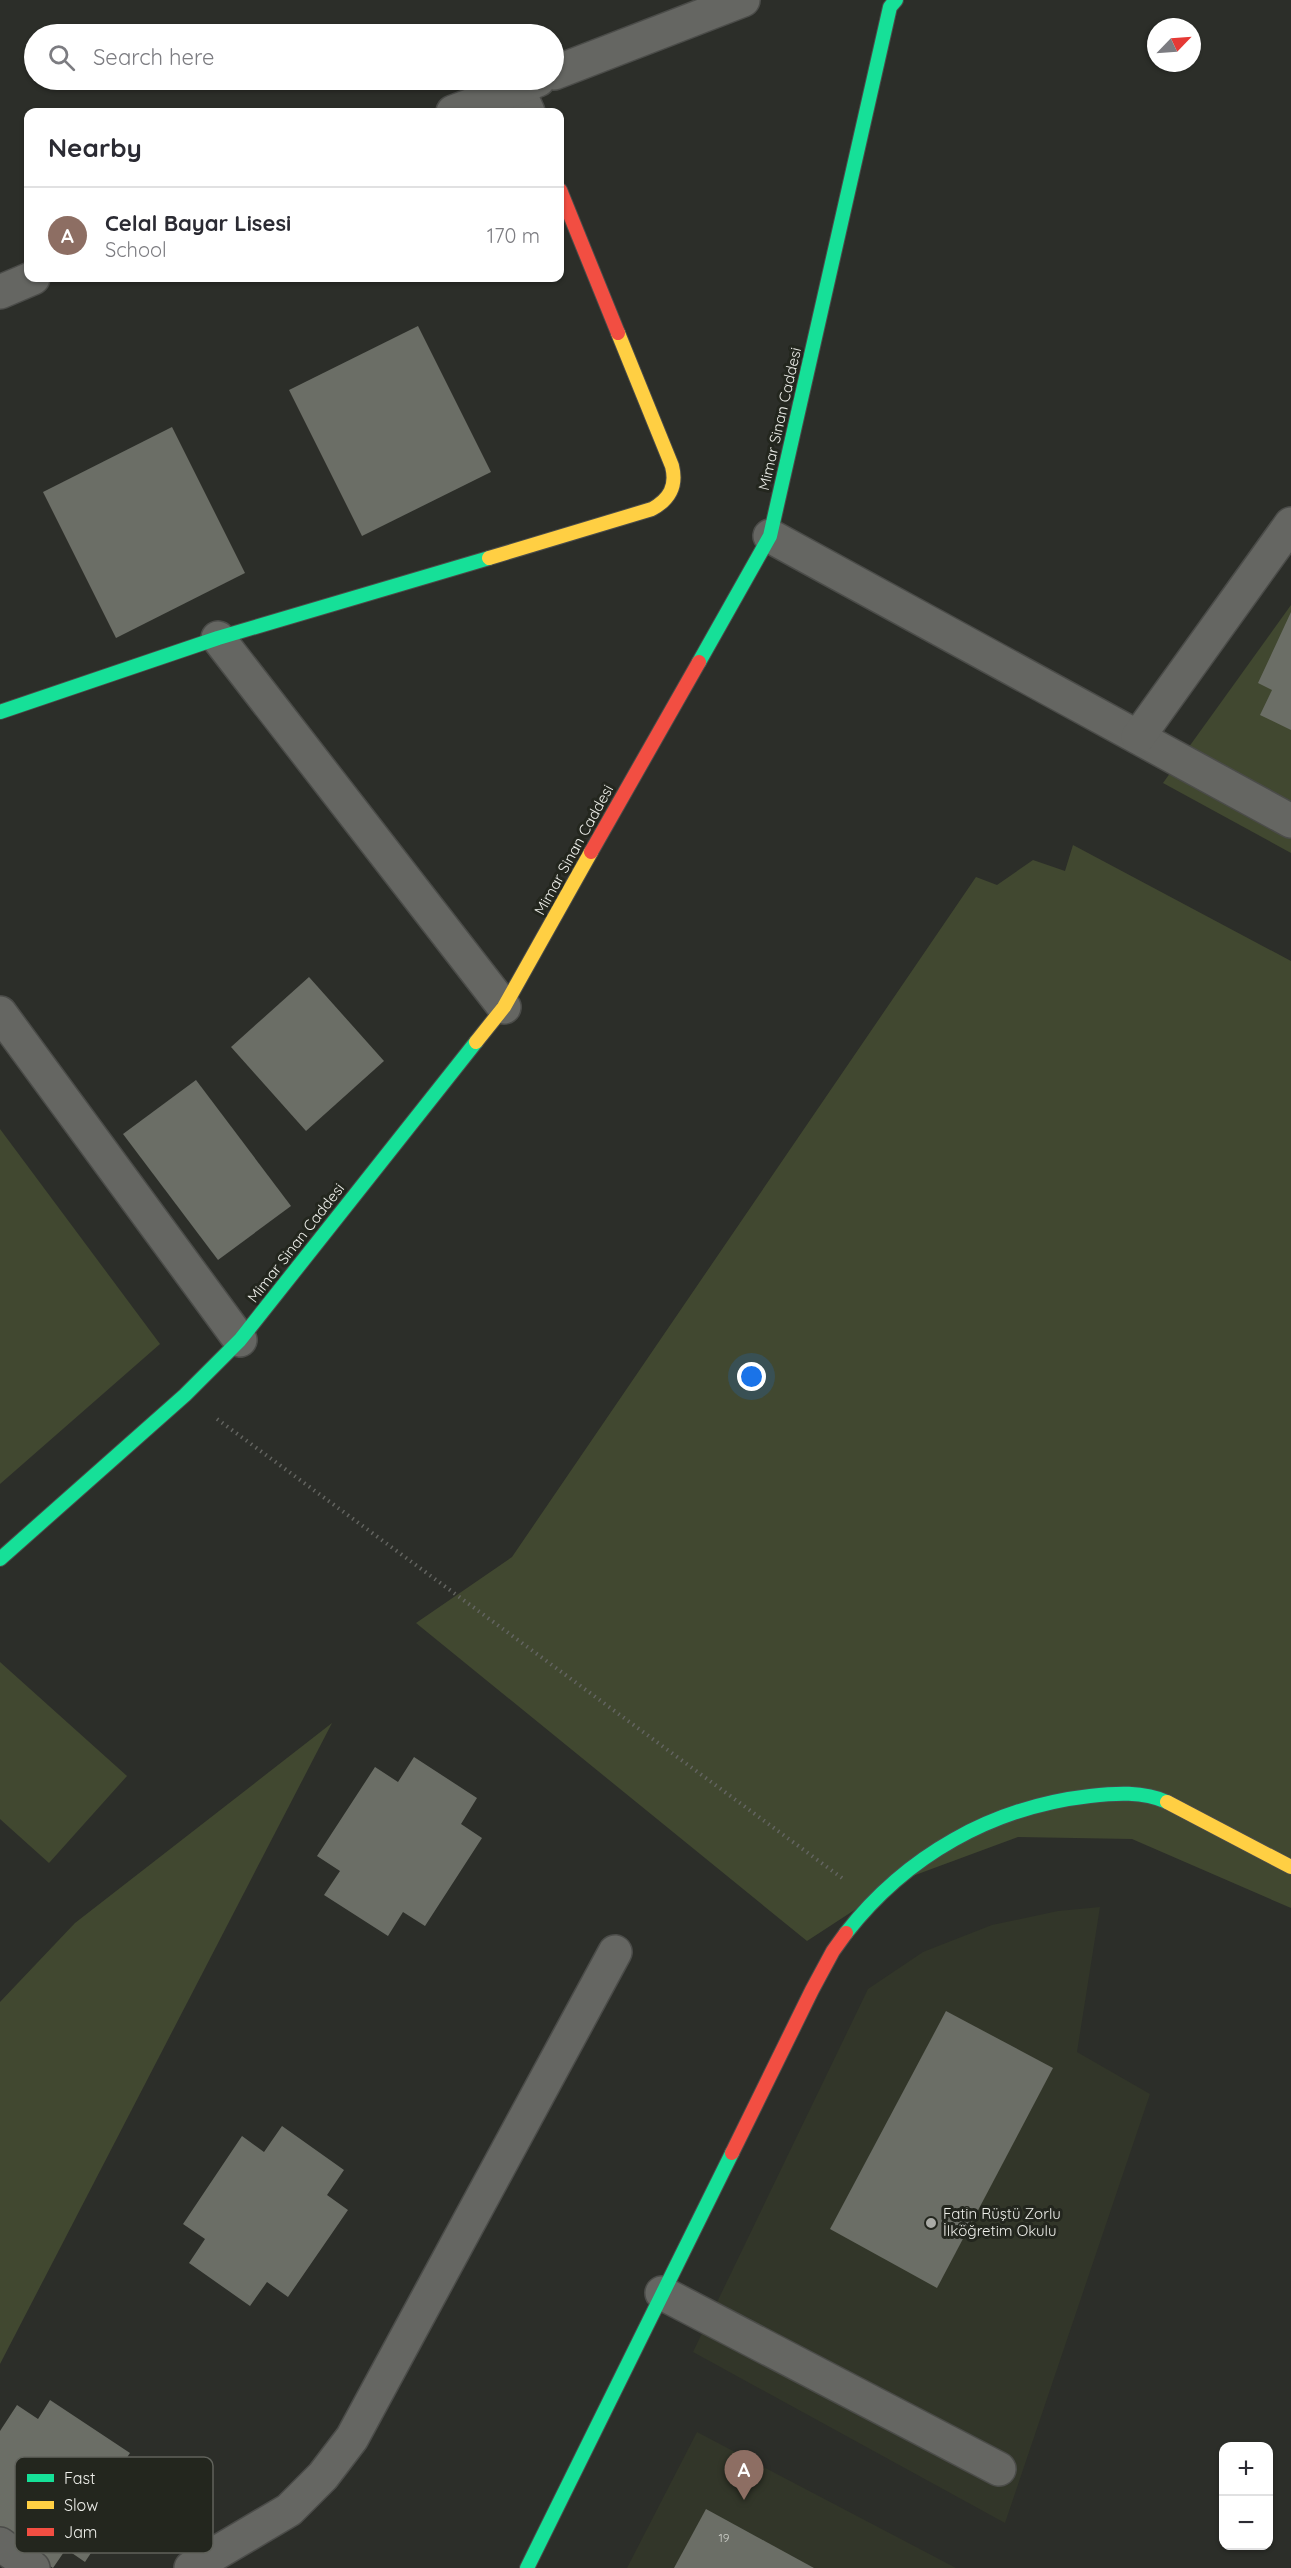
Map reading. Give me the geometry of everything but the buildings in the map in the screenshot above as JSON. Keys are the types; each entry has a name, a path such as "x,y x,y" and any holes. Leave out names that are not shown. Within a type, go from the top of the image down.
{"street":[{"path":"564,69 743,0"},
{"name":"Mimar Sinan Caddesi","path":"0,1559 184,1395 240,1340 504,1007 770,536 890,7 896,0"},
{"path":"469,108 528,93"},
{"path":"0,712 218,638 664,504 672,494 675,475 672,465 564,200"},
{"path":"0,292 24,282"},
{"path":"1138,737 1291,524"},
{"path":"770,536 1291,821"},
{"path":"218,638 504,1007"},
{"path":"0,1013 240,1340"},
{"path":"527,2568 812,1990 835,1948 873,1901 898,1876 933,1850 971,1828 1012,1811 1083,1796 1118,1795 1154,1797 1291,1867"},
{"path":"190,2568 289,2510 323,2476 352,2438 615,1952"},
{"path":"662,2293 999,2469"},
{"path":"0,2544 33,2568"}],"path":[{"path":"184,1395 873,1901"}],"shaded area":[{"name":"Fatin Rüştü Zorlu İlköğretim Okulu","path":"1100,1907 1077,2052 1150,2094 1005,2523 693,2352 868,1989 923,1952 992,1925 1058,1911"},
{"path":"697,2432 956,2568 627,2568"}],"green space":[{"path":"1291,605 1291,853 1163,783"},
{"path":"1073,845 1291,961 1291,1908 1132,1839 1018,1837 899,1881 807,1941 416,1623 512,1557 976,877 997,885 1033,860 1065,871"},
{"path":"0,1129 160,1344 0,1484"},
{"path":"0,1662 127,1776 49,1863 0,1819"},
{"path":"332,1723 0,2364 0,2002 75,1923"}],"traffic: fast":[{"path":"699,662 770,536 890,7 896,0"},
{"path":"0,712 218,638 489,558"},
{"path":"0,1559 185,1395 240,1340 476,1042"},
{"path":"846,1933 870,1905 924,1859 986,1824 1019,1811 1090,1796 1139,1794 1167,1802"},
{"path":"527,2568 732,2153"}],"traffic: slow":[{"path":"489,558 652,509 671,491 674,480 672,466 618,333"},
{"path":"476,1042 504,1007 591,852"},
{"path":"1167,1802 1291,1867"}],"traffic: jam":[{"path":"564,200 618,333"},
{"path":"591,852 699,662"},
{"path":"732,2153 812,1990 833,1951 846,1933"}],"place":[{"name":"Fatin Rüştü Zorlu İlköğretim Okulu","path":"931,2223"},
{"name":"Celal Bayar Lisesi","path":"744,2500"}]}
